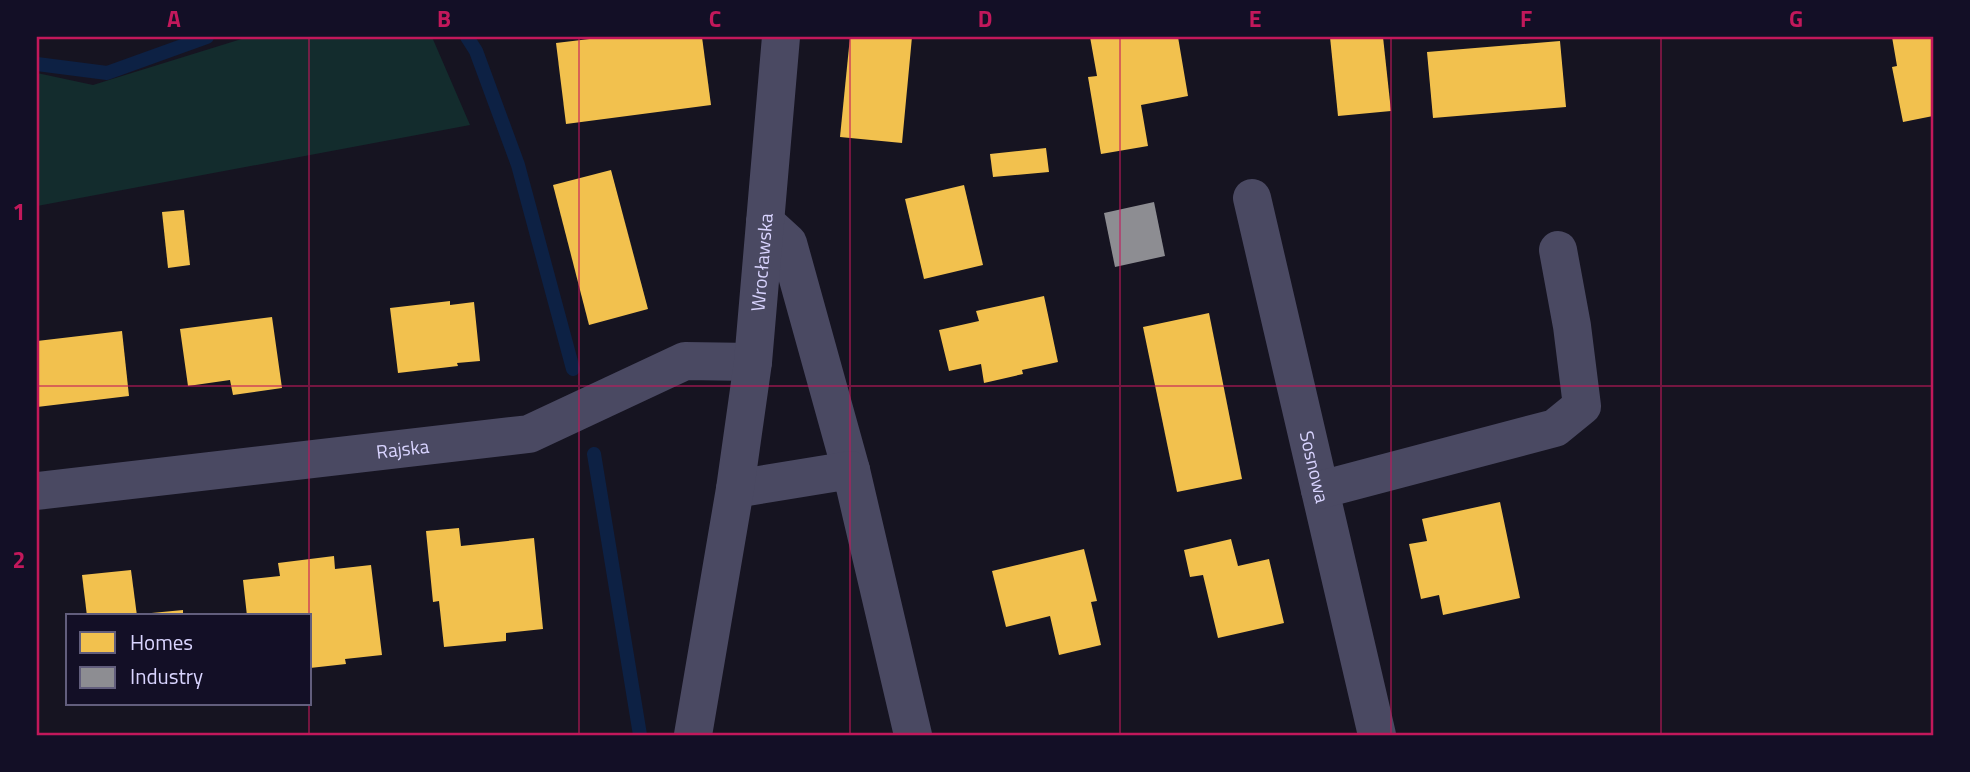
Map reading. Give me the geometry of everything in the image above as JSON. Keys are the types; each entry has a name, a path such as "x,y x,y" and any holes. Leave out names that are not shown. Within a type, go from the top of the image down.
{"street":[{"name":"Wrocławska","path":"693,735 735,489 753,362 781,37"},
{"name":"Sosnowa","path":"1252,198 1377,735"},
{"path":"765,222 788,243 851,470 913,735"},
{"path":"1320,490 1555,428 1582,406 1572,326 1558,250"},
{"name":"Rajska","path":"37,491 529,433 685,361 753,362"},
{"path":"735,489 851,470"}],"green space":[{"path":"248,37 432,37 470,125 37,206 37,73 93,85"}],"building: Homes":[{"path":"606,37 702,37 711,105 566,124 556,43"},
{"path":"850,37 912,37 902,143 840,137"},
{"path":"1090,37 1178,37 1188,96 1141,105 1148,146 1101,154 1088,77 1097,76"},
{"path":"1330,37 1383,37 1391,111 1338,116"},
{"path":"1892,37 1933,37 1933,116 1903,122 1892,67 1897,66"},
{"path":"1560,41 1566,107 1433,118 1427,52"},
{"path":"1046,148 1049,172 993,177 990,154"},
{"path":"611,170 648,309 589,325 553,185"},
{"path":"964,185 983,265 924,279 905,199"},
{"path":"184,210 190,265 168,268 162,212"},
{"path":"1044,296 1058,362 1022,370 1023,374 984,383 981,364 949,371 939,330 979,321 976,311"},
{"path":"450,301 450,305 474,302 480,361 398,373 390,308"},
{"path":"1209,313 1242,479 1177,492 1143,327"},
{"path":"272,317 282,388 233,395 230,380 188,386 180,329"},
{"path":"122,331 129,396 37,407 37,341"},
{"path":"1500,502 1520,598 1443,615 1439,595 1421,599 1409,544 1427,541 1422,519"},
{"path":"459,528 461,546 534,538 543,629 506,633 506,641 444,647 439,601 433,602 426,531"},
{"path":"1231,539 1238,566 1269,559 1284,623 1218,638 1203,575 1190,577 1184,550"},
{"path":"1084,549 1097,601 1091,602 1101,645 1059,655 1050,616 1006,627 992,571"},
{"path":"334,556 335,569 371,565 382,655 345,659 346,664 312,668 312,614 247,614 243,580 280,576 278,563"},
{"path":"131,570 137,614 87,614 82,575"},
{"path":"183,610 183,614 141,614"}],"building: Industry":[{"path":"1154,202 1165,256 1115,267 1104,213"}],"waterway":[{"path":"37,64 107,73 207,37"},
{"path":"467,37 476,51 518,165 573,369"},
{"path":"594,454 640,735"}]}
